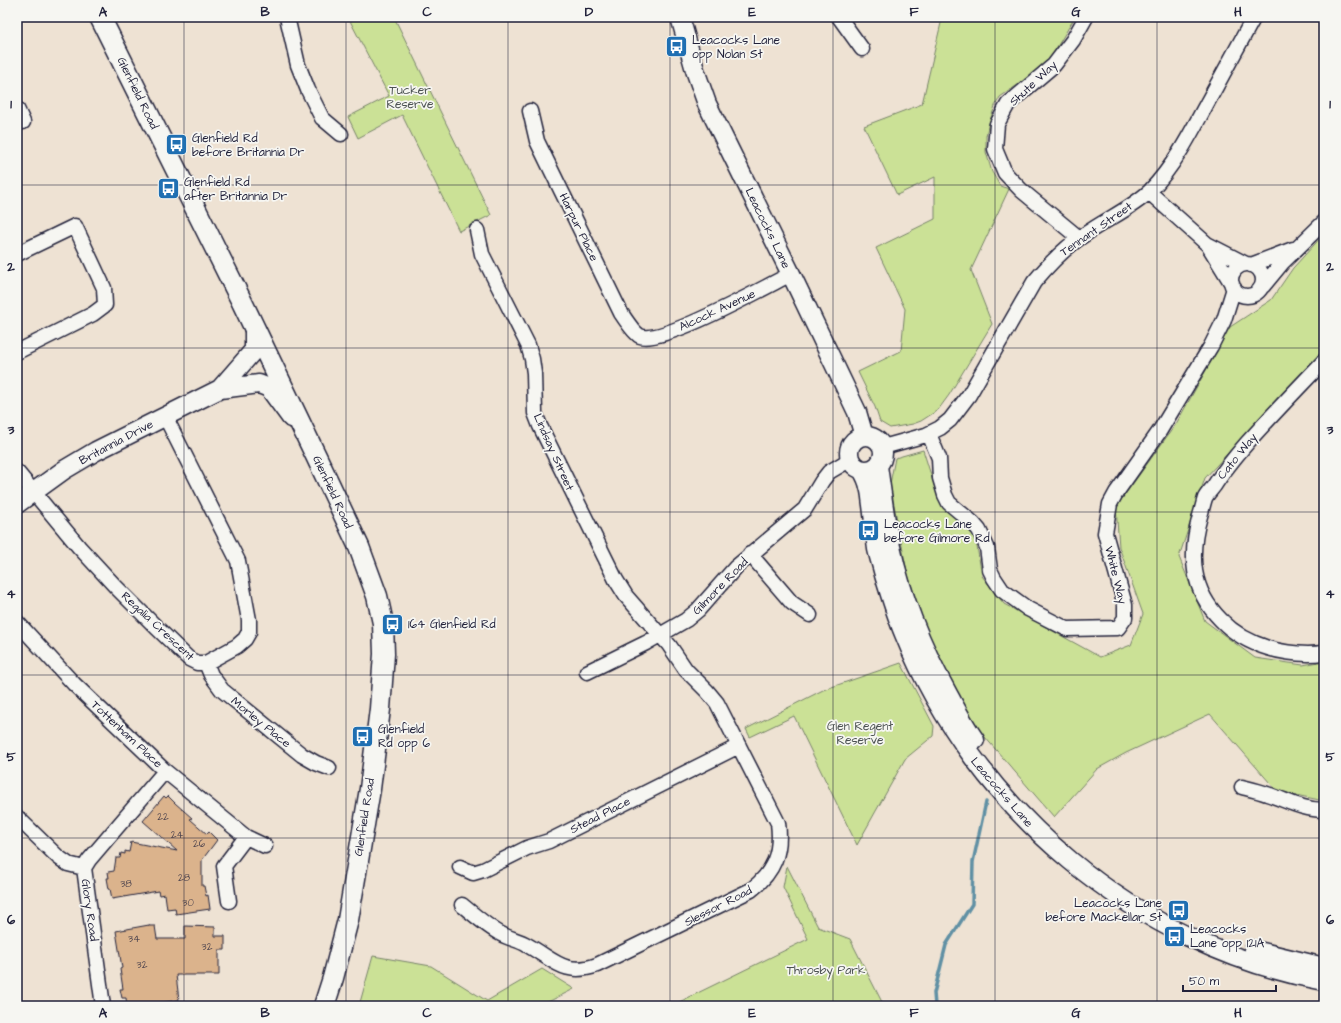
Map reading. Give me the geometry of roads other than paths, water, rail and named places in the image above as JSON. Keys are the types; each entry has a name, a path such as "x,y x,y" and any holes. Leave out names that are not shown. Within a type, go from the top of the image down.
{"main road":[{"name":"Glenfield Road","path":"100,17 254,327 316,456 358,547 377,596 383,623 384,654 380,709 370,789 348,920 324,1006"}],"street":[{"path":"287,17 298,64 308,90 322,118 341,134"},
{"name":"Leacocks Lane","path":"680,17 695,70 707,104 857,412 864,436"},
{"path":"839,17 862,49"},
{"name":"Shute Way","path":"1079,238 1020,190 1005,174 995,149 997,124 1008,104 1054,65 1073,40 1086,17"},
{"name":"Tennant Street","path":"883,447 929,434 950,420 969,395 1034,282 1055,258 1071,244 1149,192 1182,150 1254,17"},
{"path":"17,109 23,122"},
{"name":"Harpur Place","path":"530,111 537,141 589,249 621,313 630,326 640,336"},
{"path":"1149,192 1207,244 1248,265 1256,267 1263,275 1263,286"},
{"path":"1207,244 1233,286 1241,295 1251,296 1256,294 1298,247 1324,222"},
{"path":"17,254 75,226 104,288 105,305 93,314 17,352"},
{"name":"Lindsay Street","path":"477,230 482,254 528,345 534,373 535,413 540,426 616,580 626,596 660,635"},
{"path":"1233,286 1232,275 1238,268 1298,247"},
{"name":"Alcock Avenue","path":"640,336 648,337 661,335 692,325 791,274"},
{"name":"White Way","path":"929,434 939,458 940,478 945,495 949,503 979,530 987,547 990,570 1002,590 1028,609 1067,629 1118,628 1125,618 1125,605 1105,533 1110,504 1116,493 1159,432 1211,346 1224,320 1233,286"},
{"name":"White Way","path":"1224,320 1246,296"},
{"name":"Britannia Drive","path":"220,389 254,350 254,327"},
{"name":"Cato Way","path":"1324,361 1262,426 1226,467 1206,498 1198,524 1194,545 1196,579 1203,597 1216,615 1230,630 1272,650 1298,654 1324,653"},
{"name":"Britannia Drive","path":"17,504 64,470 96,451 220,389 259,384 269,388 280,401 316,456"},
{"name":"Regalia Crescent","path":"17,472 79,547 115,586 189,659 197,663 206,663 237,646 245,639 249,632 249,620 238,561 165,416"},
{"path":"864,436 877,439 883,447 884,455 881,463 864,465 849,450 857,439 864,436"},
{"name":"Leacocks Lane","path":"864,465 884,512 892,549 917,631 934,669 965,726 1010,787 1044,824 1073,850 1140,897 1171,914 1230,942 1265,953 1324,967"},
{"name":"Leacocks Lane","path":"864,465 870,488 878,551 889,591 904,634 922,675 955,734 1013,807 1053,846 1097,882 1135,908 1183,934 1257,964 1324,981"},
{"name":"Gilmore Road","path":"587,672 686,620 698,610 736,567 750,554 805,510 829,472 864,465"},
{"path":"750,554 792,603 810,615"},
{"name":"Tottenham Place","path":"17,622 74,684 165,771 246,837 265,846"},
{"name":"Slessor Road","path":"462,905 501,934 526,944 556,963 564,967 586,969 751,890 762,881 775,861 780,837 778,823 717,703 686,670 669,645 660,635"},
{"name":"Morley Place","path":"206,663 211,675 222,690 302,755 329,768"},
{"name":"Stead Place","path":"460,867 473,874 484,870 527,848 549,841 739,746"},
{"name":"Glory Road","path":"102,1006 84,868 89,860 165,771"},
{"path":"1242,787 1267,794 1299,806 1314,810 1324,810"},
{"path":"17,818 58,857 68,864 84,868"},
{"path":"229,901 224,866 246,837"}],"waterway":[{"path":"935,1006 934,993 946,945 972,904 973,862 986,802"}],"place":[{"name":"Leacocks Lane opp Nolan St","path":"677,47"},
{"name":"Glenfield Rd before Britannia Dr","path":"177,145"},
{"name":"Glenfield Rd after Britannia Dr","path":"169,189"},
{"name":"Leacocks Lane before Gilmore Rd","path":"868,531"},
{"name":"164 Glenfield Rd","path":"393,624"},
{"name":"Glenfield Rd opp 6","path":"362,736"},
{"name":"Leacocks Lane before Mackellar St","path":"1178,910"},
{"name":"Leacocks Lane opp 121A","path":"1174,936"}],"park label":[{"name":"Tucker Reserve","path":"410,97"},
{"name":"Glen Regent Reserve","path":"860,733"},
{"name":"Throsby Park","path":"826,970"}]}
